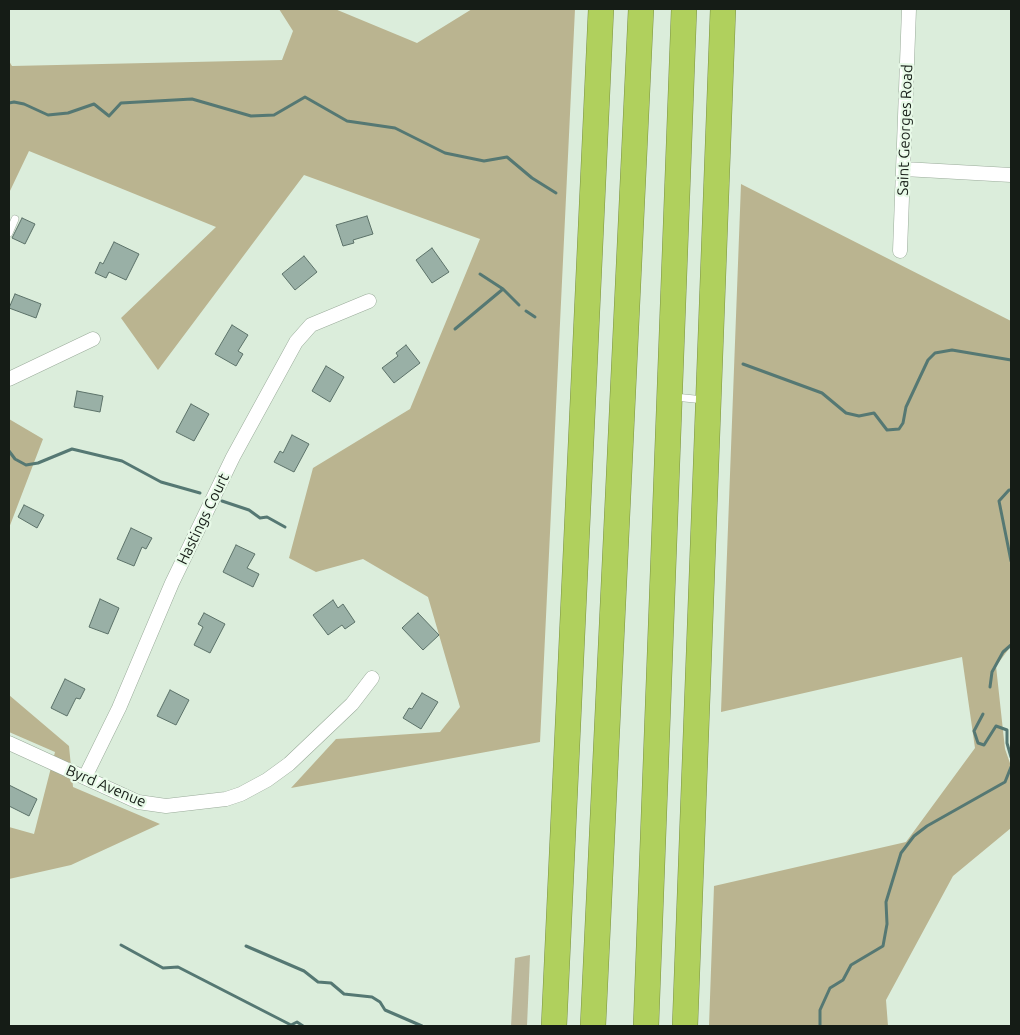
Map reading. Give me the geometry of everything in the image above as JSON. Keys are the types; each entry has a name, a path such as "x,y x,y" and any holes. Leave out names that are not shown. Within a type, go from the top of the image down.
{"highway":[{"path":"554,1026 601,9"},
{"path":"625,9 623,61 630,222"},
{"path":"593,1026 641,9"},
{"path":"646,1026 684,9"},
{"path":"685,1026 723,9"}],"street":[{"name":"Saint Georges Road","path":"900,251 909,9"},
{"path":"904,169 1011,175"},
{"name":"Hastings Court","path":"86,777 119,708 185,556 233,457 296,342 312,325 369,301"},
{"path":"9,379 93,339"},
{"name":"Byrd Avenue","path":"9,743 138,802 149,805 166,806 226,799 241,794 288,764 352,704 372,678"}],"lane":[{"path":"9,233 15,220"},
{"path":"669,397 708,400"}],"shaded area":[{"path":"279,9 335,9 417,43 472,9 575,9 540,742 291,788 336,739 440,732 460,707 428,597 363,559 316,572 289,558 313,468 410,409 480,239 304,175 158,370 121,318 216,227 29,151 9,193 9,61 12,66 282,60 293,31"},
{"path":"741,184 1011,321 1011,646 996,666 1005,749 1011,766 1011,828 953,876 886,1000 888,1026 709,1026 714,886 906,842 975,748 962,657 721,712"},
{"path":"9,419 43,439 9,528"},
{"path":"9,695 69,746 73,787 160,824 71,865 9,879 9,827 34,834 55,752 9,732"},
{"path":"530,955 527,1026 511,1026 515,958"}],"building":[{"path":"367,216 373,234 353,240 354,243 343,246 336,225"},
{"path":"22,218 35,224 25,244 12,238"},
{"path":"114,242 139,254 126,280 109,272 106,278 95,273 100,262 103,264"},
{"path":"432,248 449,272 432,283 416,260"},
{"path":"304,256 317,272 295,290 282,274"},
{"path":"15,294 41,304 36,318 9,308"},
{"path":"232,325 248,335 238,351 243,354 236,366 215,354"},
{"path":"406,345 420,363 394,383 382,368 398,356 396,353"},
{"path":"326,366 344,377 330,402 312,391"},
{"path":"77,391 103,396 100,412 74,407"},
{"path":"191,404 209,414 194,441 176,432"},
{"path":"292,435 309,444 294,472 274,462 280,451 283,453"},
{"path":"24,505 44,515 37,528 18,517"},
{"path":"131,528 152,538 146,549 142,547 134,566 117,559"},
{"path":"236,545 255,554 247,568 259,574 253,587 223,572"},
{"path":"100,599 119,608 108,634 89,627"},
{"path":"333,600 338,608 343,604 355,622 345,629 342,625 328,635 313,615"},
{"path":"204,613 225,624 210,653 194,645 203,627 198,624"},
{"path":"418,613 439,635 423,650 402,628"},
{"path":"65,679 85,689 80,699 76,698 67,716 51,708"},
{"path":"170,690 189,700 176,725 157,716"},
{"path":"422,693 438,702 421,729 403,718 409,708 412,709"},
{"path":"9,785 37,799 29,816 9,806"}],"waterway":[{"path":"9,103 24,104 48,115 68,113 94,104 109,116 121,103 192,99 251,116 274,115 305,97 347,121 395,128 445,153 484,161 507,157 532,178 556,193"},
{"path":"480,274 503,289 519,305"},
{"path":"455,329 503,289"},
{"path":"526,311 535,317"},
{"path":"743,364 822,393 846,413 859,416 874,413 887,430 899,429 903,423 906,407 928,360 935,353 952,350 1011,360"},
{"path":"9,451 15,459 26,465 38,463 72,449 122,461 161,482 200,493"},
{"path":"1011,490 999,501 1011,561"},
{"path":"222,501 249,510 260,518 267,517 285,527"},
{"path":"990,687 992,672 1003,652 1011,645"},
{"path":"983,714 974,731 978,743 984,745 996,726 1007,730 1007,743 1011,757"},
{"path":"820,1026 820,1010 830,988 843,980 851,965 883,946 887,924 886,902 901,853 914,836 927,826 1005,782 1011,767"},
{"path":"121,945 163,968 178,967 291,1025 297,1022 303,1026"},
{"path":"246,946 304,971 318,982 331,983 344,994 372,997 380,1002 385,1010 422,1026"}]}
